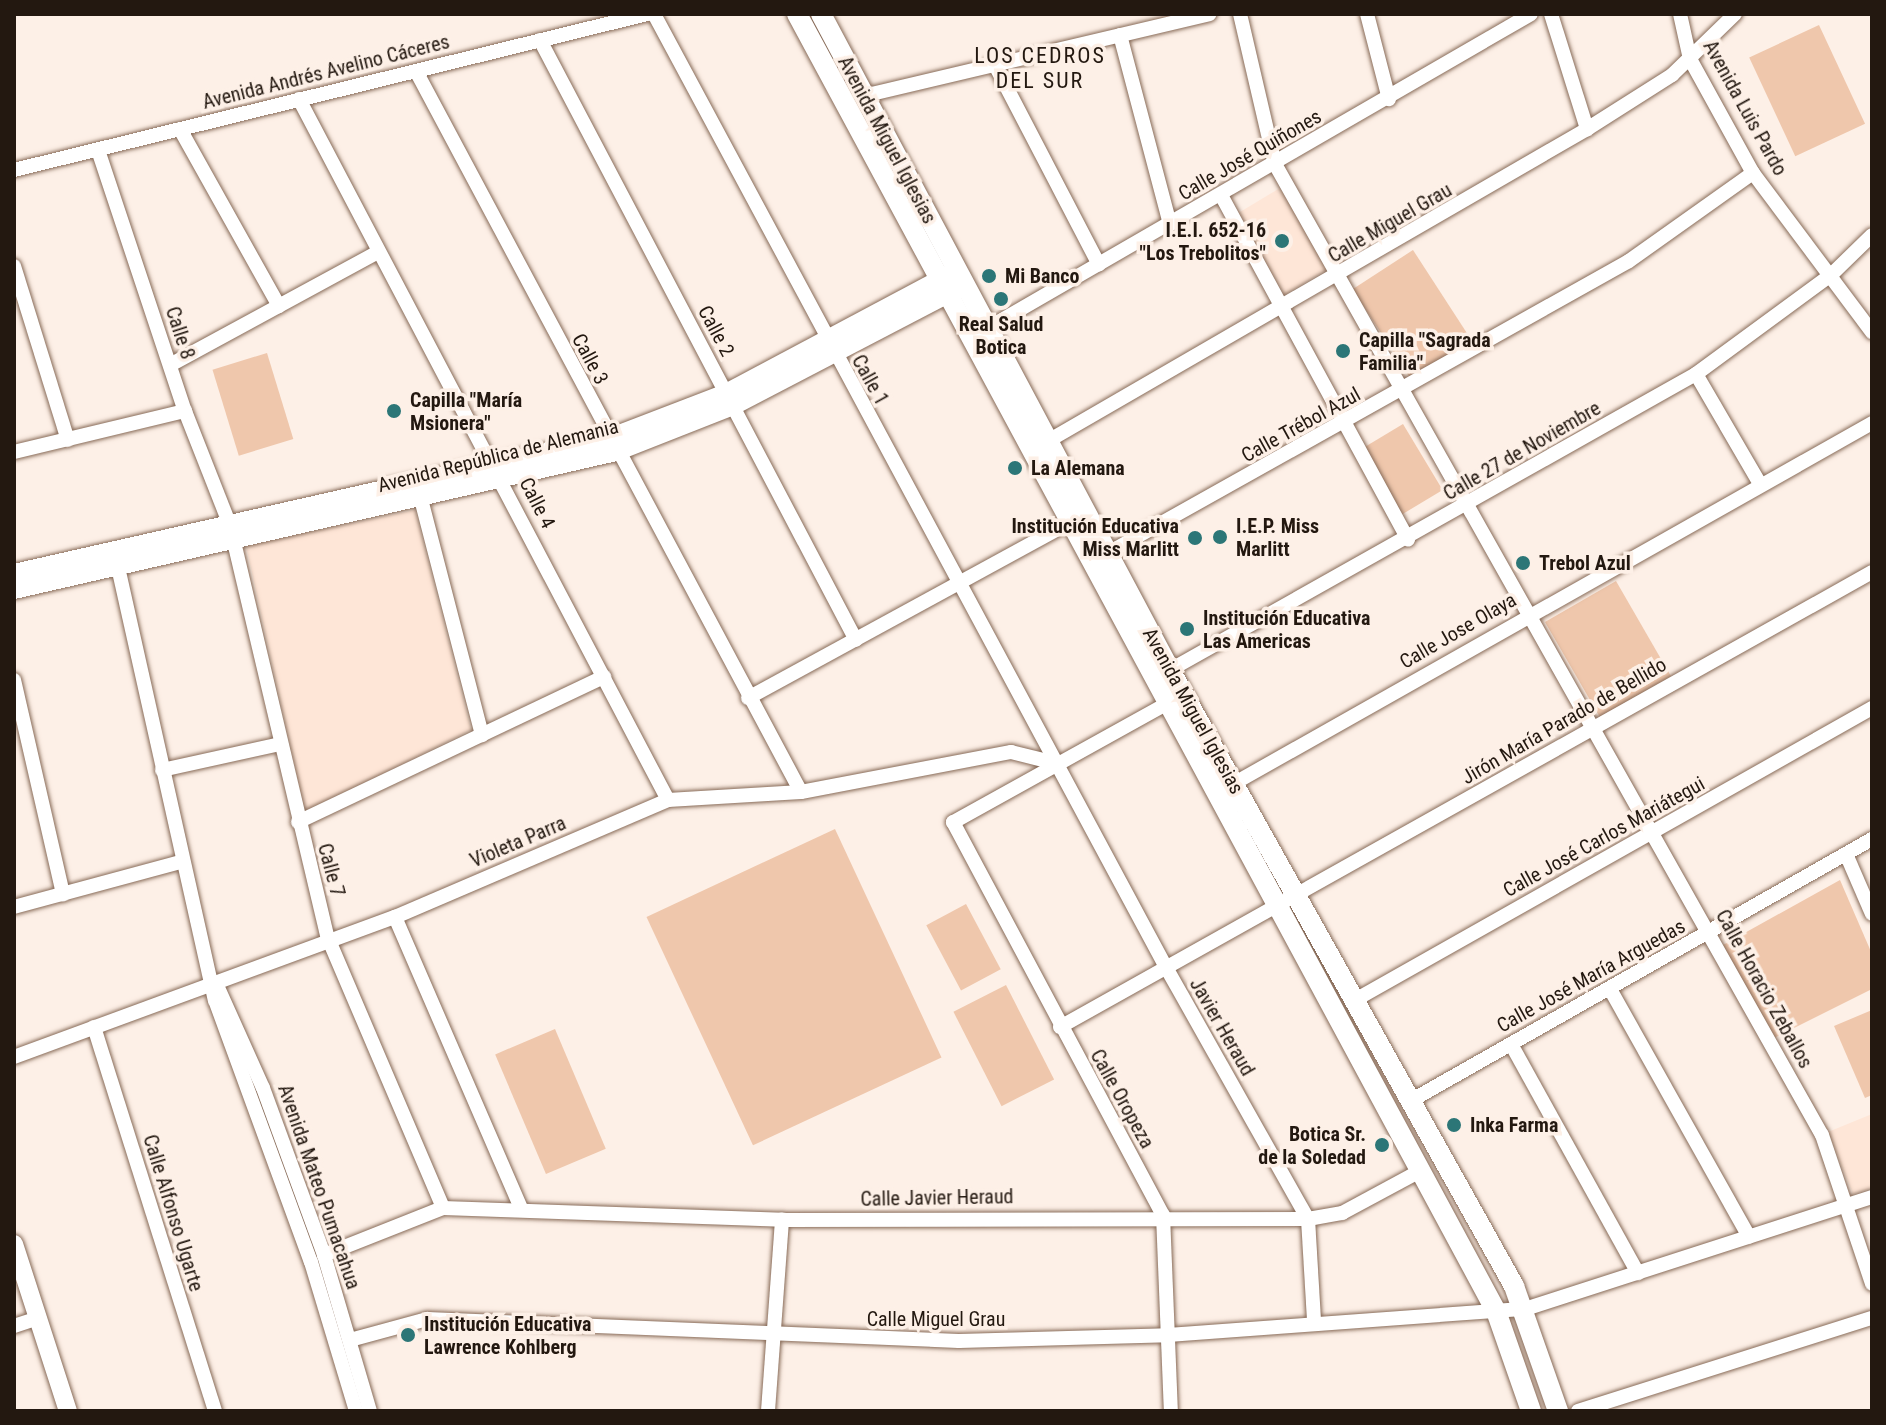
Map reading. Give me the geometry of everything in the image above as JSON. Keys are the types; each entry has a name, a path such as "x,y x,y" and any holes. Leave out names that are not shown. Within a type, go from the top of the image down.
{"main road":[{"name":"Avenida Miguel Iglesias","path":"797,14 952,282 988,328 1170,670 1412,1100 1525,1309 1558,1411"},
{"name":"Avenida Miguel Iglesias","path":"821,14 1069,523 1496,1311 1531,1411"}],"street":[{"name":"Avenida Andrés Avelino Cáceres","path":"14,170 647,14"},
{"name":"Calle 1","path":"654,14 1055,763"},
{"path":"863,96 1209,14"},
{"name":"Calle Horacio Zeballos","path":"1240,14 1275,164 1406,389 1822,1135 1872,1284"},
{"path":"1367,14 1389,99"},
{"name":"Calle José Quiñones","path":"988,328 1389,99 1531,14"},
{"path":"1551,14 1587,129"},
{"name":"Avenida Luis Pardo","path":"1680,14 1690,59 1753,173 1872,332"},
{"name":"Calle Miguel Grau","path":"1048,441 1282,309 1587,129 1690,59 1735,14"},
{"path":"1120,35 1170,224"},
{"name":"Calle 2","path":"540,40 856,640"},
{"path":"995,65 1099,265"},
{"name":"Calle 3","path":"416,71 612,445 801,792"},
{"name":"Calle 4","path":"299,99 378,252 500,473 668,800"},
{"path":"180,129 279,306"},
{"name":"Calle 8","path":"98,150 185,411 232,533"},
{"name":"Calle Trébol Azul","path":"1108,553 1344,425 1629,261 1753,173"},
{"path":"1221,195 1408,539"},
{"name":"Calle 27 de Noviembre","path":"1170,670 1470,505 1696,374 1831,275 1872,235"},
{"path":"170,365 378,252"},
{"path":"14,266 68,440"},
{"name":"Avenida República de Alemania","path":"14,590 118,567 232,533 612,445 729,399 831,349 952,282"},
{"path":"1696,374 1760,484"},
{"path":"14,452 185,411"},
{"name":"Calle Jose Olaya","path":"1233,784 1529,613 1872,423"},
{"name":"Avenida República de Alemania","path":"14,573 421,499 500,473"},
{"path":"421,499 482,735"},
{"path":"748,698 1069,523"},
{"name":"Calle 7","path":"232,533 298,822 328,938 443,1208"},
{"name":"Avenida Mateo Pumacahua","path":"118,567 181,862 215,983 263,1088 324,1255 370,1411"},
{"name":"Jirón María Parado de Bellido","path":"1060,1027 1278,908 1593,727 1872,572"},
{"path":"298,822 604,677"},
{"path":"14,680 63,894"},
{"path":"1055,763 1168,703"},
{"name":"Calle José Carlos Mariátegui","path":"1355,1000 1872,708"},
{"path":"162,770 280,744"},
{"name":"Violeta Parra","path":"14,1057 328,938 395,917 668,800 801,792 1011,752 1055,763"},
{"name":"Calle Oropeza","path":"1055,763 957,816 953,830 1163,1215 1171,1411"},
{"name":"Javier Heraud","path":"1055,763 1308,1219 1314,1321"},
{"name":"Calle José María Arguedas","path":"1412,1100 1872,839"},
{"path":"1846,854 1872,914"},
{"path":"14,907 181,862"},
{"path":"395,917 522,1210"},
{"name":"Avenida Mateo Pumacahua","path":"215,983 215,1000 311,1262 356,1411"},
{"path":"1610,989 1749,1237"},
{"name":"Calle Alfonso Ugarte","path":"94,1027 215,1411"},
{"path":"1511,1044 1638,1273"},
{"name":"Calle Javier Heraud","path":"443,1208 782,1220 1163,1215 1308,1219 1342,1213 1420,1171"},
{"name":"Calle Miguel Grau","path":"350,1340 427,1319 774,1336 959,1341 1168,1335 1314,1321 1525,1309 1872,1197"},
{"path":"324,1255 443,1208"},
{"path":"768,1411 782,1220"},
{"path":"14,1244 68,1411"},
{"path":"14,1326 39,1318"},
{"path":"1578,1411 1872,1318"}],"shaded area":[{"path":"1819,25 1865,124 1795,156 1749,58"},
{"name":"I.E.I. 652-16 \"Los Trebolitos\"","path":"1280,188 1328,269 1285,295 1236,214"},
{"path":"1413,250 1472,341 1412,381 1353,289"},
{"path":"267,353 293,439 239,456 212,370"},
{"path":"1403,424 1443,490 1402,515 1362,449"},
{"path":"415,510 471,730 305,812 246,546"},
{"path":"1616,581 1671,676 1600,717 1545,622"},
{"path":"835,829 941,1057 753,1145 646,917"},
{"path":"1840,880 1872,954 1872,989 1774,1038 1723,945"},
{"path":"966,904 1001,969 961,990 926,925"},
{"path":"1006,985 1054,1079 1002,1106 953,1012"},
{"path":"1872,1010 1872,1095 1865,1098 1834,1026"},
{"path":"555,1029 606,1149 546,1174 495,1054"},
{"path":"1872,1114 1872,1188 1853,1194 1828,1132"}],"place":[{"name":"I.E.I. 652-16 \"Los Trebolitos\"","path":"1282,241"},
{"name":"Mi Banco","path":"989,276"},
{"name":"Real Salud Botica","path":"1001,299"},
{"name":"Capilla \"Sagrada Familia\"","path":"1343,351"},
{"name":"Capilla \"María Msionera\"","path":"394,411"},
{"name":"La Alemana","path":"1015,468"},
{"name":"I.E.P. Miss Marlitt","path":"1220,537"},
{"name":"Institución Educativa Miss Marlitt","path":"1195,538"},
{"name":"Trebol Azul","path":"1523,563"},
{"name":"Institución Educativa Las Americas","path":"1187,629"},
{"name":"Inka Farma","path":"1454,1125"},
{"name":"Botica Sr. de la Soledad","path":"1382,1145"},
{"name":"Institución Educativa Lawrence Kohlberg","path":"408,1335"}],"district":[{"name":"LOS CEDROS DEL SUR","path":"1040,68"}]}
